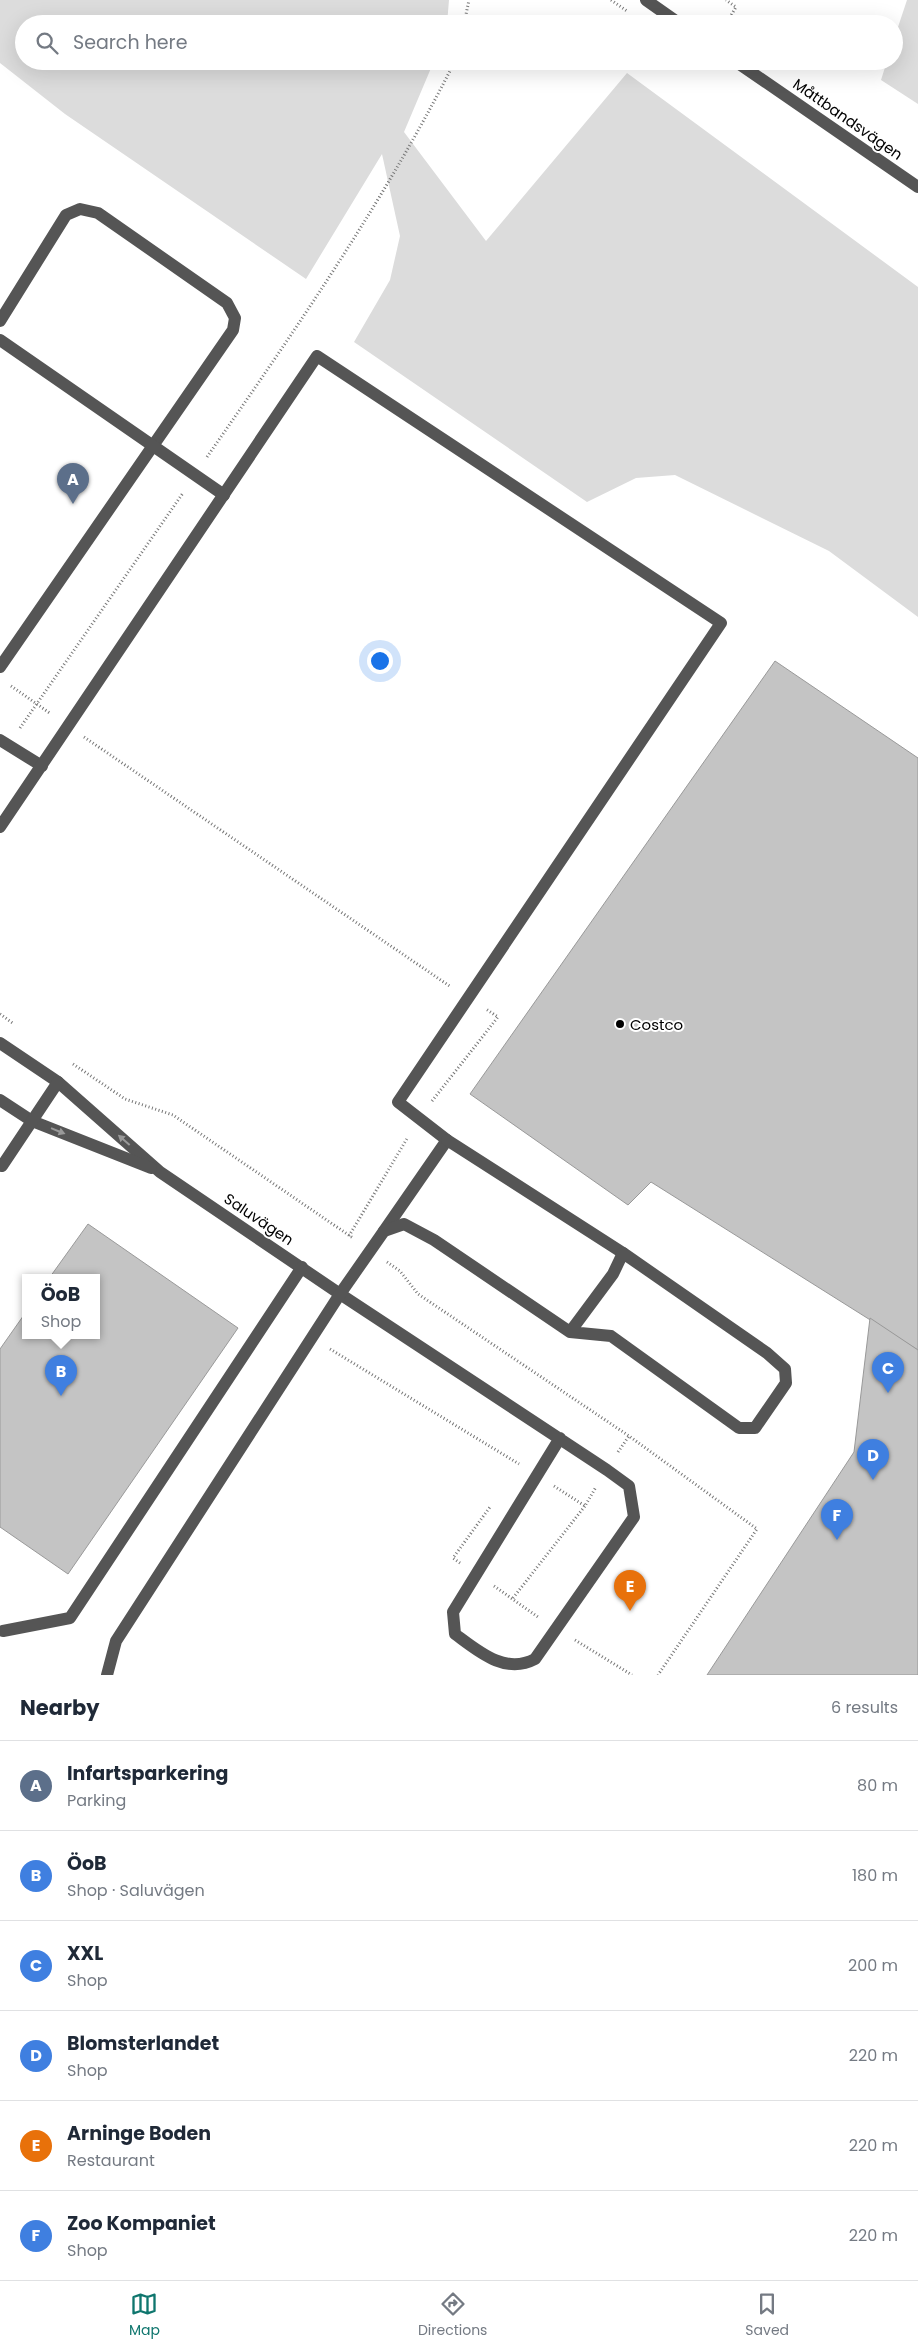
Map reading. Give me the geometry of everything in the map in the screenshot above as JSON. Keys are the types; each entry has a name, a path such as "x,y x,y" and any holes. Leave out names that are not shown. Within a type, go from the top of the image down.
{"street":[{"path":"646,0 667,15"},
{"name":"Måttbandsvägen","path":"748,70 918,187"},
{"path":"0,321 66,215 80,210 98,213 227,303 235,318 233,330 0,667"},
{"path":"0,340 224,495"},
{"path":"0,827 317,356 721,623 398,1102 418,1120 447,1140 623,1253 767,1353 785,1369 786,1383 755,1428 739,1428 610,1336 570,1332 434,1240 404,1224 384,1231"},
{"path":"3,742 42,766"},
{"name":"Saluvägen","path":"0,1043 58,1082 160,1172 340,1294 560,1438 630,1486 634,1517 535,1659 525,1665 492,1662 455,1634 453,1612 475,1573 560,1438"},
{"path":"2,1166 58,1082"},
{"name":"Saluvägen","path":"0,1100 32,1121 160,1172"},
{"path":"107,1675 116,1641 311,1337 447,1140"},
{"path":"570,1332 613,1274 623,1253"},
{"path":"3,1631 70,1618 302,1267"}],"path":[{"path":"466,15 469,0"},
{"path":"726,0 736,7 731,15"},
{"path":"3,742 37,704 310,308 426,119 450,70"},
{"path":"7,684 467,998 498,1017 418,1120 349,1236"},
{"path":"311,1337 520,1465 514,1472"},
{"path":"513,1599 585,1506 629,1436 757,1529 658,1675"},
{"path":"536,1475 585,1506"},
{"path":"492,1504 453,1558 555,1628 632,1675"}],"shaded area":[{"path":"0,0 449,0 448,15 15,15 15,70 430,70 404,132 486,241 627,73 918,287 918,617 829,551 675,475 636,478 587,502 354,342 390,280 400,236 382,154 306,279 65,114 0,63"},
{"path":"907,0 918,0 918,104 881,80 884,70 903,70 902,15"}],"building":[{"path":"775,661 918,758 918,1350 651,1182 628,1205 470,1094"},
{"path":"88,1224 238,1328 68,1574 0,1527 0,1349 22,1318 22,1339 100,1339 100,1274 52,1274"},
{"path":"870,1318 918,1350 918,1675 707,1675 854,1452"}],"place":[{"name":"Infartsparkering","path":"73,504"},
{"name":"Costco","path":"620,1024"},
{"name":"XXL","path":"888,1393"},
{"name":"ÖoB","path":"61,1396"},
{"name":"Blomsterlandet","path":"873,1480"},
{"name":"Zoo Kompaniet","path":"837,1540"},
{"name":"Arninge Boden","path":"630,1611"}]}
